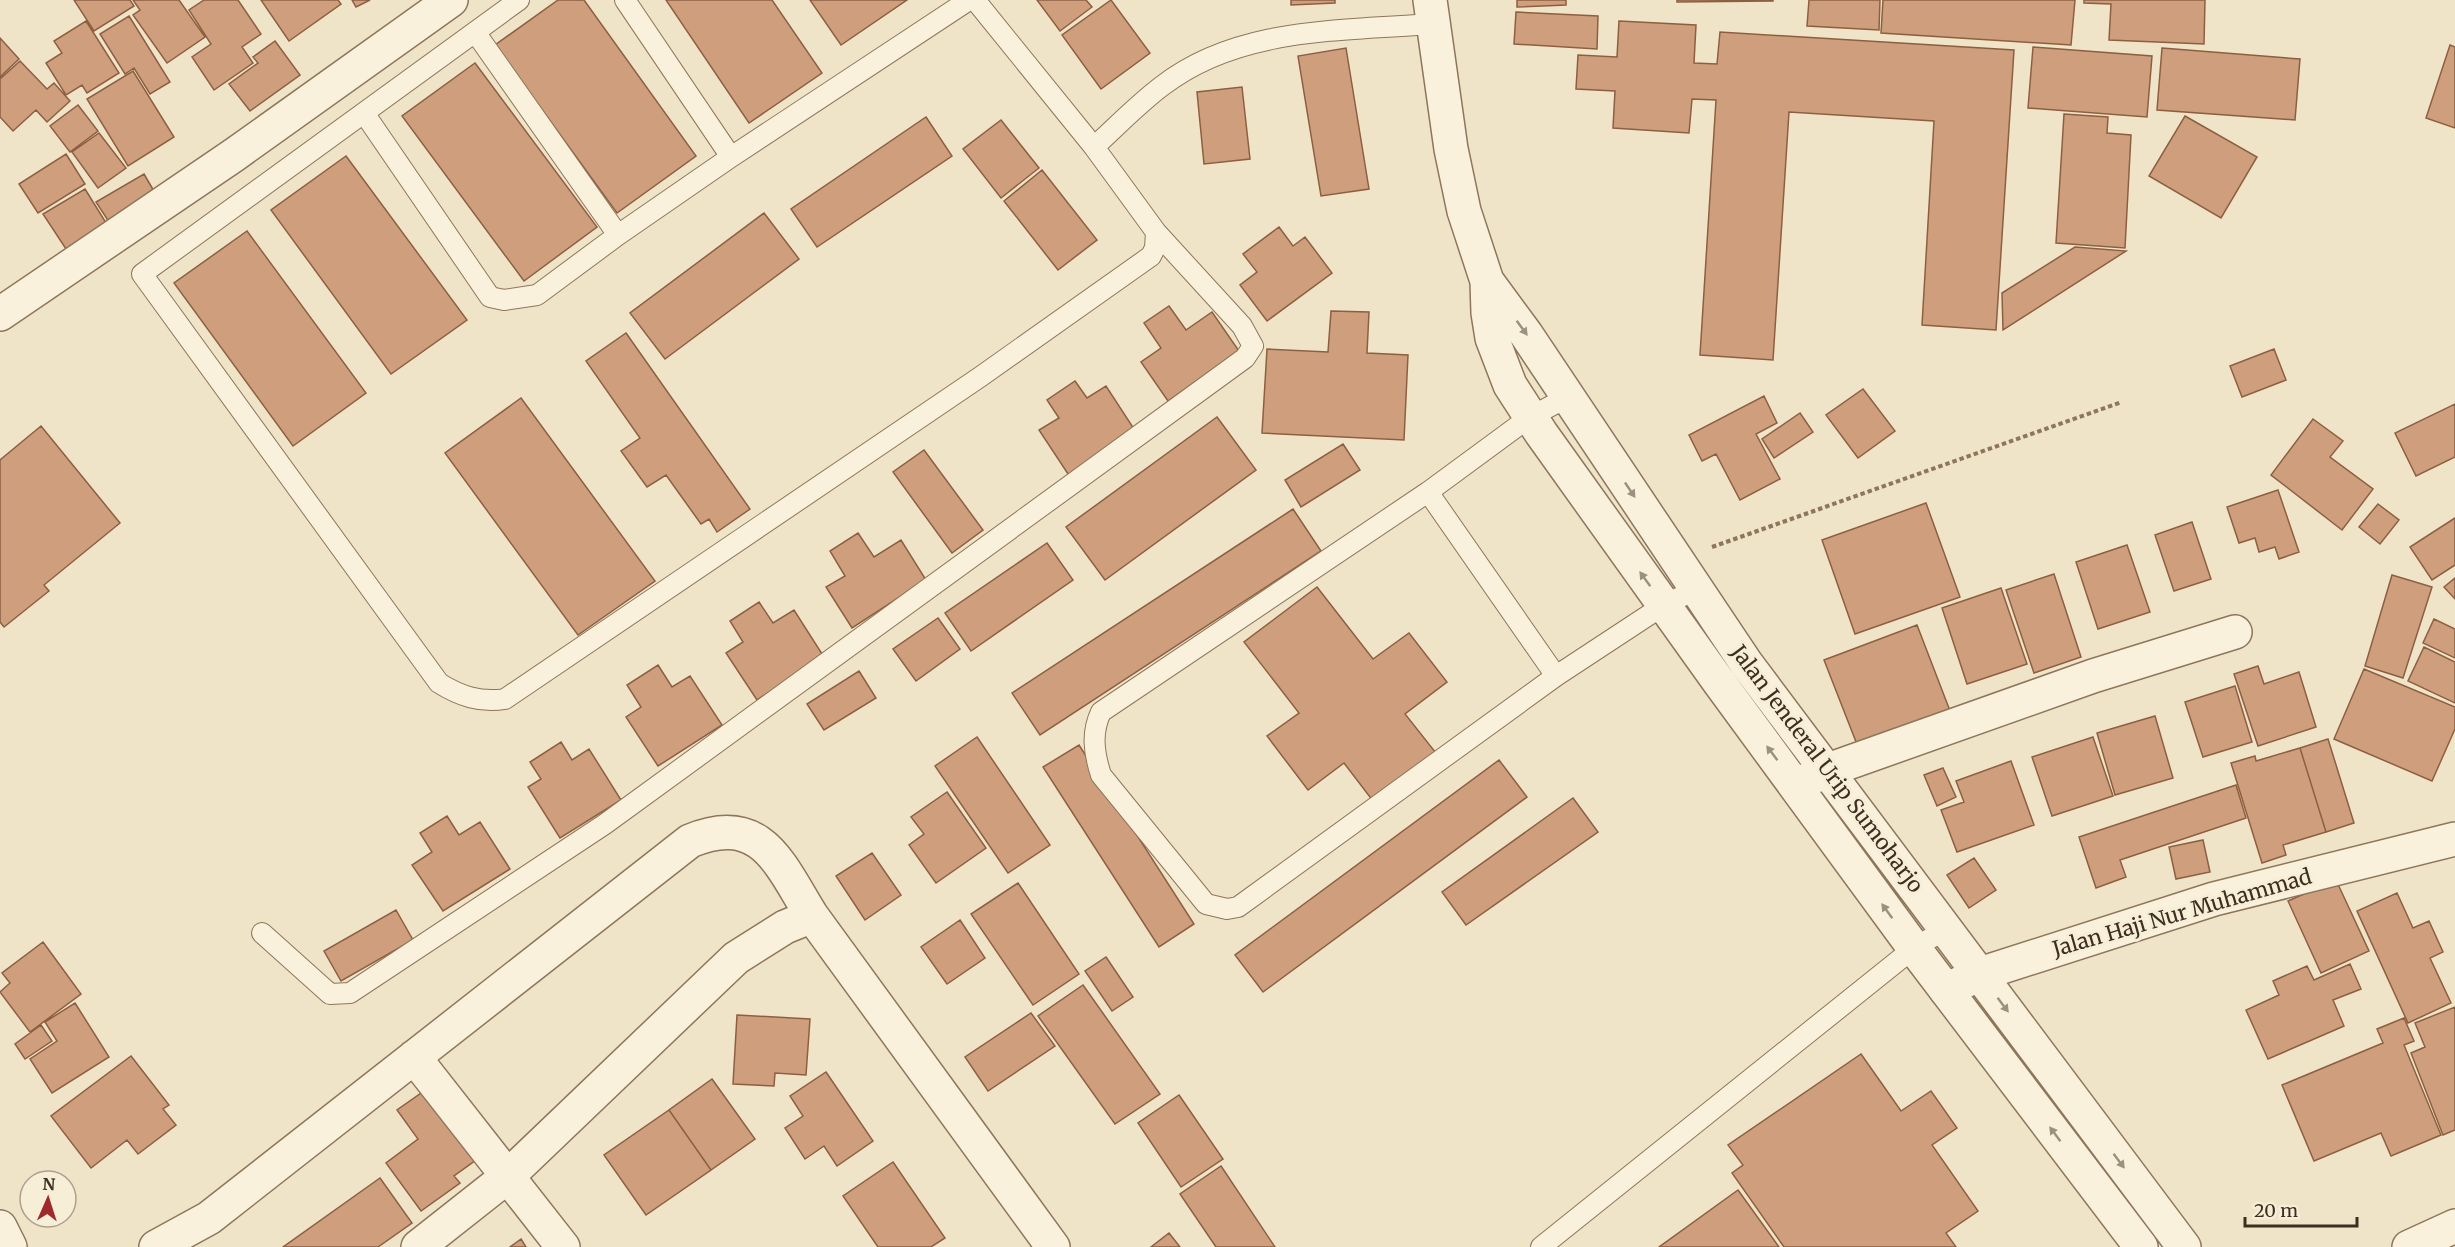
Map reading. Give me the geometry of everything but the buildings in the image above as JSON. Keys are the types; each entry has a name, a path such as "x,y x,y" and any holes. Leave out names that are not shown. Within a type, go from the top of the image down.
{"street":[{"path":"0,314 234,155 451,0"},
{"name":"Jalan Jenderal Urip Sumoharjo","path":"1431,12 1450,149 1464,211 1487,281 1488,313 1494,345 1510,385 1530,417 1664,605 1914,948 2141,1247"},
{"name":"Jalan Jenderal Urip Sumoharjo","path":"1487,281 1526,334 1746,663 2184,1247"},
{"path":"1796,785 1828,770 2093,676 2235,632"},
{"path":"156,1247 209,1218 690,841 718,832 747,834 760,842 775,857 812,916 1053,1247"},
{"name":"Jalan Haji Nur Muhammad","path":"1946,990 1980,974 2214,899 2455,839"},
{"path":"418,1247 508,1176 736,958 786,927 812,916"},
{"path":"414,1057 563,1247"},
{"path":"2409,1247 2455,1226"},
{"path":"0,1227 10,1247"}],"lane":[{"path":"519,0 142,274 439,683 455,693 480,701 505,699 980,377 1151,256 1155,248 1156,232"},
{"path":"625,0 731,157"},
{"path":"364,113 490,297 504,300 537,295 618,235 731,157 969,0"},
{"path":"262,933 330,994 350,993 605,824 1245,358 1253,346 1242,326 1156,232 1094,147 975,0"},
{"path":"1094,147 1163,85 1193,66 1238,48 1289,34 1431,12"},
{"path":"476,32 618,235"},
{"path":"1568,397 1530,417 1428,492 1101,712 1095,726 1094,744 1101,775 1206,904 1227,909 1238,907 1556,676 1664,605 1697,589"},
{"path":"1428,492 1556,676"},
{"path":"1541,1247 1914,948 1946,929"}],"path":[{"path":"1677,560 2122,402"}]}
